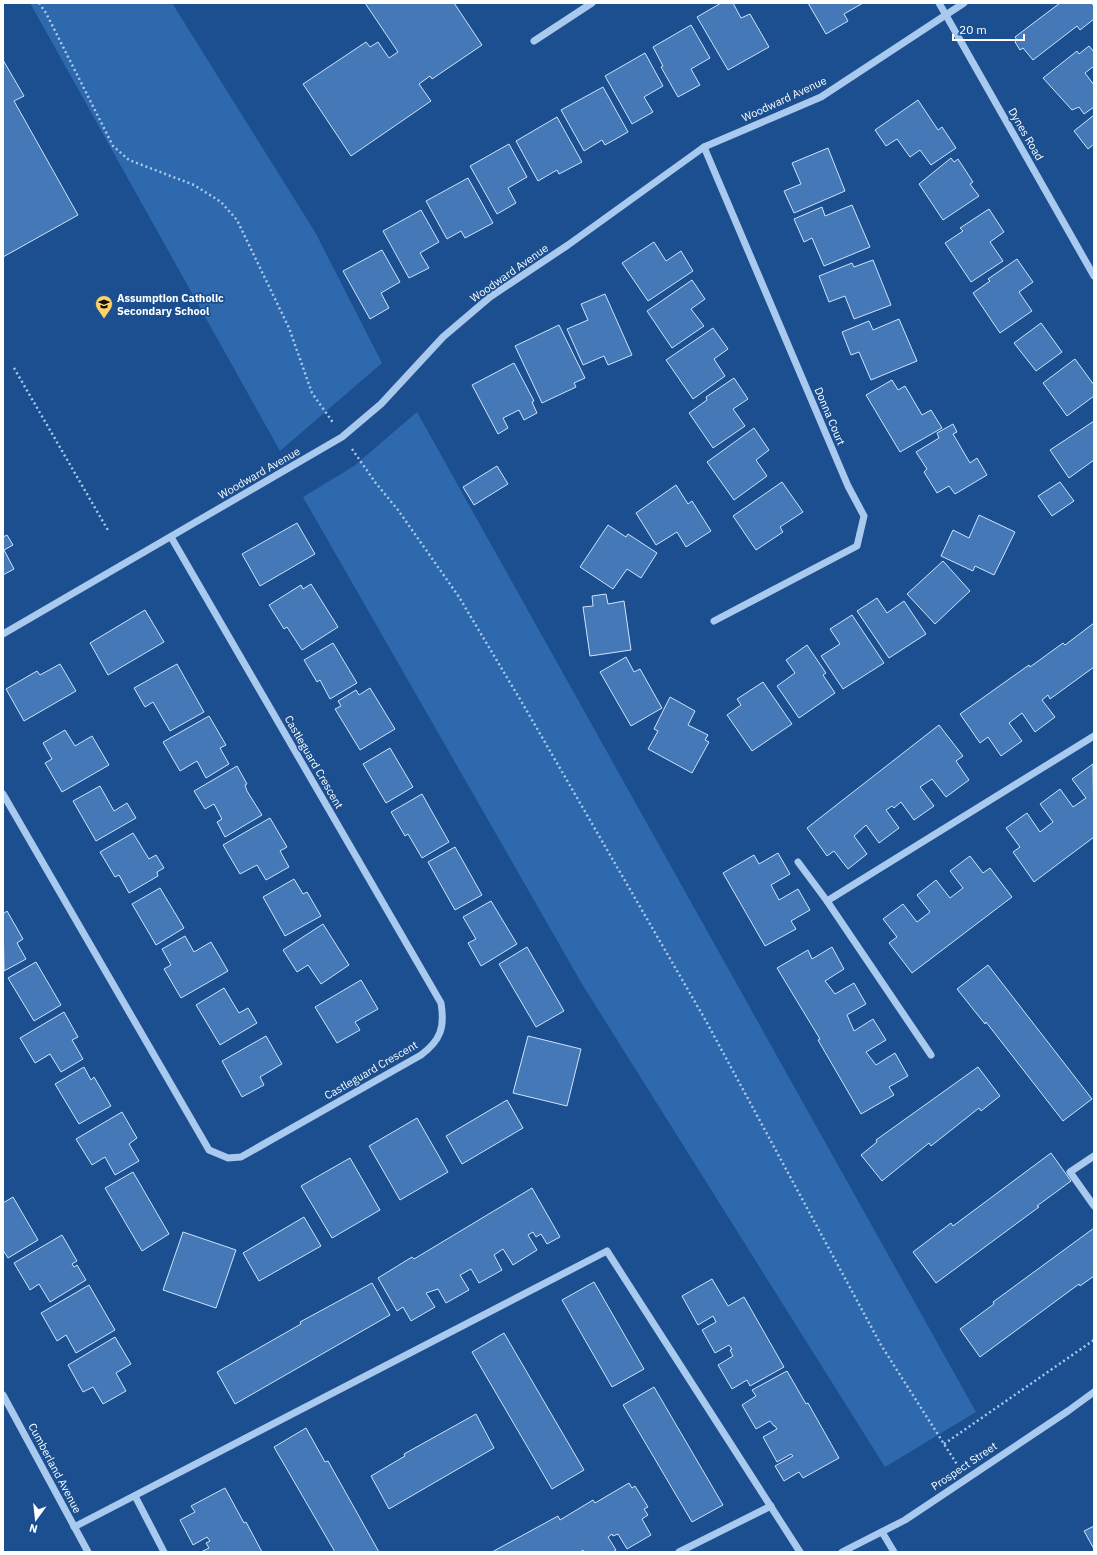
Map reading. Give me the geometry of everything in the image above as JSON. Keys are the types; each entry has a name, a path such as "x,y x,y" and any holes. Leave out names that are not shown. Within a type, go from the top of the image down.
{"street":[{"path":"534,41 592,3"},
{"name":"Dynes Road","path":"939,3 1094,276"},
{"name":"Woodward Avenue","path":"3,634 78,589 171,537 342,437 381,404 443,337 490,297 568,245 704,147 821,97 964,3"},
{"name":"Donna Court","path":"704,147 848,486 864,516 857,546 714,621"},
{"name":"Castleguard Crescent","path":"3,794 209,1150 228,1158 241,1157 414,1059 431,1047 439,1034 444,1018 441,1003 171,537"},
{"path":"827,901 1094,736"},
{"path":"798,862 827,901 930,1055"},
{"path":"1094,1156 1070,1172 1094,1206"},
{"path":"74,1527 607,1251 800,1552"},
{"name":"Prospect Street","path":"842,1552 905,1520 1094,1392"},
{"name":"Cumberland Avenue","path":"3,1395 88,1552"},
{"path":"135,1496 164,1552"},
{"path":"679,1552 771,1506"},
{"path":"882,1532 894,1552"}],"path":[{"path":"39,3 46,13 113,146 129,160 194,185 221,202 237,220 289,328 312,393 323,406 342,437 398,510 459,598 520,699 706,1021 881,1345 965,1479"},
{"path":"14,368 108,532"},
{"path":"944,1444 1094,1340"}],"shaded area":[{"path":"30,3 172,3 315,232 382,363 280,451"},
{"path":"417,412 976,1412 885,1467 582,984 303,497 354,466"}],"building":[{"path":"365,3 454,3 482,45 432,79 430,76 419,84 431,101 351,156 303,84 366,42 370,47 378,42 389,58 398,52"},
{"path":"721,3 733,3 741,18 750,14 769,47 728,70 697,17"},
{"path":"808,3 863,3 844,14 848,21 826,34"},
{"path":"1060,3 1091,3 1094,6 1094,19 1080,30 1077,26 1033,60 1023,48 1020,50 1015,42 1017,40 1015,37"},
{"path":"691,25 710,58 691,69 700,85 678,97 661,67 663,66 653,47"},
{"path":"1089,46 1094,52 1094,66 1085,73 1094,85 1094,107 1084,114 1079,107 1072,110 1043,78 1077,51 1079,54"},
{"path":"645,53 663,86 644,97 653,112 632,124 605,76"},
{"path":"3,60 24,96 14,101 78,215 3,257"},
{"path":"603,87 628,132 605,145 602,140 584,151 561,110"},
{"path":"918,100 938,130 942,127 956,148 931,165 920,150 910,157 897,139 886,146 875,130"},
{"path":"1094,115 1094,144 1088,149 1074,131"},
{"path":"557,117 582,162 559,174 557,170 538,181 516,141"},
{"path":"509,144 527,177 508,188 516,203 497,214 470,166"},
{"path":"828,148 845,191 794,213 784,191 801,184 792,163"},
{"path":"951,158 954,162 958,159 973,182 970,184 979,196 943,220 919,184"},
{"path":"468,178 493,223 465,238 461,231 447,239 426,201"},
{"path":"852,205 870,247 824,266 812,238 804,242 794,219 822,207 825,216"},
{"path":"989,209 1004,232 990,242 1003,261 971,282 945,243 963,231 960,228"},
{"path":"421,210 439,242 420,253 429,268 409,278 383,231"},
{"path":"654,242 666,261 681,251 693,271 648,301 622,263"},
{"path":"382,250 400,282 381,293 389,308 370,319 343,271"},
{"path":"1017,259 1033,282 1019,292 1032,311 1000,333 973,293 990,281 988,279"},
{"path":"873,260 891,305 854,319 845,296 829,302 819,276 852,263 854,267"},
{"path":"692,280 705,299 691,309 704,326 672,348 647,311"},
{"path":"605,294 632,355 608,365 604,356 583,365 567,329 588,320 581,304"},
{"path":"899,319 917,361 871,380 859,352 851,355 842,332 869,321 873,330"},
{"path":"1041,323 1062,352 1036,371 1014,343"},
{"path":"559,325 585,378 574,383 576,387 542,403 515,346"},
{"path":"713,328 728,349 714,359 725,376 693,399 666,360"},
{"path":"1075,359 1094,385 1094,396 1067,416 1043,383"},
{"path":"514,363 534,401 532,402 537,413 524,420 519,410 503,418 508,428 498,434 472,385"},
{"path":"734,378 748,399 733,409 745,426 713,448 689,413 707,400 706,397"},
{"path":"892,380 898,390 905,386 922,415 931,410 942,428 900,452 866,395"},
{"path":"1094,421 1094,460 1069,478 1050,450"},
{"path":"953,424 957,432 953,434 970,463 977,458 987,475 955,494 949,486 937,493 924,472 927,469 916,452 939,438 937,433"},
{"path":"754,428 769,450 756,460 767,476 734,500 707,462"},
{"path":"497,466 508,484 474,505 463,487"},
{"path":"782,482 803,512 780,527 783,532 756,550 733,516"},
{"path":"1060,482 1074,501 1052,516 1038,496"},
{"path":"676,485 688,504 692,501 711,531 686,547 677,532 656,545 636,513"},
{"path":"979,515 1015,532 994,575 975,566 973,571 941,556 953,530 969,538"},
{"path":"297,523 315,554 260,586 242,554"},
{"path":"608,525 626,537 628,534 657,553 641,578 627,569 613,589 580,567"},
{"path":"7,535 13,545 4,550 14,569 3,575 3,537"},
{"path":"943,561 970,591 935,624 907,594"},
{"path":"311,584 338,627 302,650 287,627 284,629 269,605 301,585 303,589"},
{"path":"606,594 608,604 624,601 631,650 590,656 583,607 593,606 592,596"},
{"path":"877,598 887,613 904,601 926,634 889,658 857,611"},
{"path":"145,610 164,642 108,675 90,643"},
{"path":"852,615 884,663 843,689 821,656 840,644 830,629"},
{"path":"1094,623 1094,667 1050,699 1048,695 1042,700 1055,717 1035,732 1022,713 1009,723 1022,741 1001,756 988,737 980,743 960,714 1029,665 1030,667 1063,643 1065,645"},
{"path":"333,643 357,683 330,699 320,680 317,682 304,660"},
{"path":"807,645 826,673 823,675 835,693 799,718 777,686 795,673 786,660"},
{"path":"626,657 634,672 640,669 662,708 631,726 600,672"},
{"path":"60,664 76,691 24,721 6,689 37,671 40,675"},
{"path":"177,664 204,712 170,731 153,702 145,707 134,688"},
{"path":"763,682 792,724 752,751 727,715 741,705 737,699"},
{"path":"370,688 395,729 360,750 335,709 341,706 338,701 356,690 359,695"},
{"path":"670,697 695,711 688,725 708,735 705,740 709,742 692,773 648,749 658,731 654,729"},
{"path":"209,716 226,745 220,748 229,764 206,778 197,761 180,771 163,742"},
{"path":"939,725 963,756 956,761 969,780 946,797 932,779 920,787 934,806 914,820 901,802 894,808 892,806 886,810 899,828 879,843 866,825 854,836 867,854 848,869 834,851 827,856 807,828"},
{"path":"65,730 75,746 92,736 109,765 62,792 45,763 52,759 43,743"},
{"path":"390,748 413,787 386,803 363,764"},
{"path":"1093,764 1094,837 1034,882 1013,852 1020,847 1006,828 1027,813 1040,832 1053,822 1040,804 1060,789 1073,807 1086,798 1072,779"},
{"path":"237,766 247,784 245,785 247,791 262,815 225,837 217,822 222,819 214,804 205,809 194,791"},
{"path":"100,786 114,811 127,803 136,818 96,841 73,801"},
{"path":"422,794 449,842 422,858 408,834 405,836 391,812"},
{"path":"270,818 287,847 280,851 289,867 266,880 257,865 240,874 223,845"},
{"path":"133,833 149,859 156,855 164,868 157,872 158,876 129,893 119,875 115,877 100,852"},
{"path":"455,847 482,895 455,910 428,862"},
{"path":"778,853 790,874 771,885 779,900 798,889 810,910 791,921 796,929 765,946 723,873 754,855 759,864"},
{"path":"970,856 983,873 990,868 1012,897 912,973 889,943 897,937 883,919 903,904 917,922 930,912 917,895 936,880 950,898 963,888 950,871"},
{"path":"294,879 303,894 307,892 321,916 285,936 263,897"},
{"path":"160,888 184,928 156,945 132,904"},
{"path":"491,901 517,944 481,966 468,943 476,939 463,917"},
{"path":"7,911 23,939 17,943 26,959 4,971 3,914"},
{"path":"323,924 349,965 321,984 308,965 297,972 283,950"},
{"path":"185,936 194,952 211,942 228,971 181,998 164,969 171,965 162,949"},
{"path":"527,947 564,1011 536,1027 499,964"},
{"path":"832,947 844,969 825,981 835,994 854,983 866,1004 847,1015 854,1031 873,1019 886,1040 866,1052 876,1065 895,1053 908,1076 889,1087 894,1095 861,1114 818,1040 820,1039 777,968 808,950 812,959"},
{"path":"36,962 61,1005 34,1021 8,978"},
{"path":"988,965 1092,1099 1063,1121 986,1022 985,1024 957,989"},
{"path":"361,980 378,1009 355,1022 360,1030 337,1043 315,1007"},
{"path":"224,988 239,1013 248,1008 257,1023 220,1045 196,1005"},
{"path":"64,1012 78,1037 72,1040 83,1059 61,1072 50,1054 35,1063 20,1038"},
{"path":"266,1036 282,1064 260,1077 264,1085 242,1097 222,1061"},
{"path":"528,1036 581,1049 567,1106 513,1093"},
{"path":"84,1067 91,1080 94,1077 111,1106 79,1124 55,1084"},
{"path":"978,1067 1000,1096 981,1111 979,1108 931,1146 929,1143 882,1181 861,1155 877,1142 876,1140"},
{"path":"507,1100 523,1128 462,1164 446,1136"},
{"path":"122,1112 137,1138 129,1144 139,1161 115,1175 105,1157 92,1165 76,1139"},
{"path":"417,1118 448,1172 400,1200 369,1146"},
{"path":"1051,1153 1071,1181 1037,1206 1039,1207 936,1283 913,1252 951,1223 953,1226"},
{"path":"350,1158 380,1210 332,1238 301,1186"},
{"path":"133,1172 169,1234 142,1251 105,1188"},
{"path":"532,1188 560,1237 547,1244 541,1234 536,1237 533,1232 528,1235 537,1250 513,1265 503,1249 494,1255 502,1270 479,1283 471,1269 460,1275 469,1290 446,1303 438,1289 426,1293 435,1307 411,1321 403,1307 397,1311 378,1278 412,1257 414,1259"},
{"path":"13,1197 38,1240 8,1258 3,1250 3,1203"},
{"path":"304,1217 321,1246 259,1281 243,1253"},
{"path":"1094,1228 1094,1276 1080,1286 1079,1284 980,1357 960,1329 994,1304 993,1302"},
{"path":"183,1232 236,1250 216,1308 163,1290"},
{"path":"62,1235 77,1261 72,1264 74,1267 77,1265 86,1280 50,1302 39,1284 30,1290 14,1263"},
{"path":"712,1279 728,1306 744,1297 784,1367 750,1386 747,1380 732,1389 718,1365 733,1356 730,1350 732,1349 729,1345 715,1353 702,1330 716,1322 713,1316 698,1325 682,1296"},
{"path":"594,1282 644,1369 612,1387 562,1300"},
{"path":"372,1283 390,1315 235,1404 217,1372 301,1324 300,1322"},
{"path":"89,1285 115,1330 76,1353 66,1335 57,1341 41,1313"},
{"path":"504,1333 584,1470 552,1489 472,1352"},
{"path":"115,1337 131,1364 116,1373 126,1391 103,1404 93,1387 83,1392 68,1365"},
{"path":"787,1371 806,1404 808,1403 839,1458 803,1478 799,1472 784,1481 775,1466 793,1456 791,1454 777,1462 763,1437 777,1429 770,1421 756,1429 742,1405 756,1396 752,1390"},
{"path":"654,1387 723,1505 692,1522 623,1405"},
{"path":"476,1414 494,1448 389,1509 371,1476 405,1456 404,1454"},
{"path":"306,1428 325,1462 328,1461 379,1552 335,1552 274,1447"},
{"path":"629,1483 632,1488 635,1486 648,1507 644,1509 648,1515 642,1519 651,1535 627,1549 618,1534 613,1536 612,1534 608,1537 616,1550 613,1552 584,1552 583,1550 580,1552 492,1552 558,1516 560,1520 593,1500 595,1503"},
{"path":"225,1488 262,1552 201,1552 209,1548 206,1543 210,1541 207,1537 193,1545 180,1520 195,1512 191,1506"},
{"path":"1094,1526 1094,1549 1084,1531"}],"place":[{"name":"Assumption Catholic Secondary School","path":"104,319"}]}
